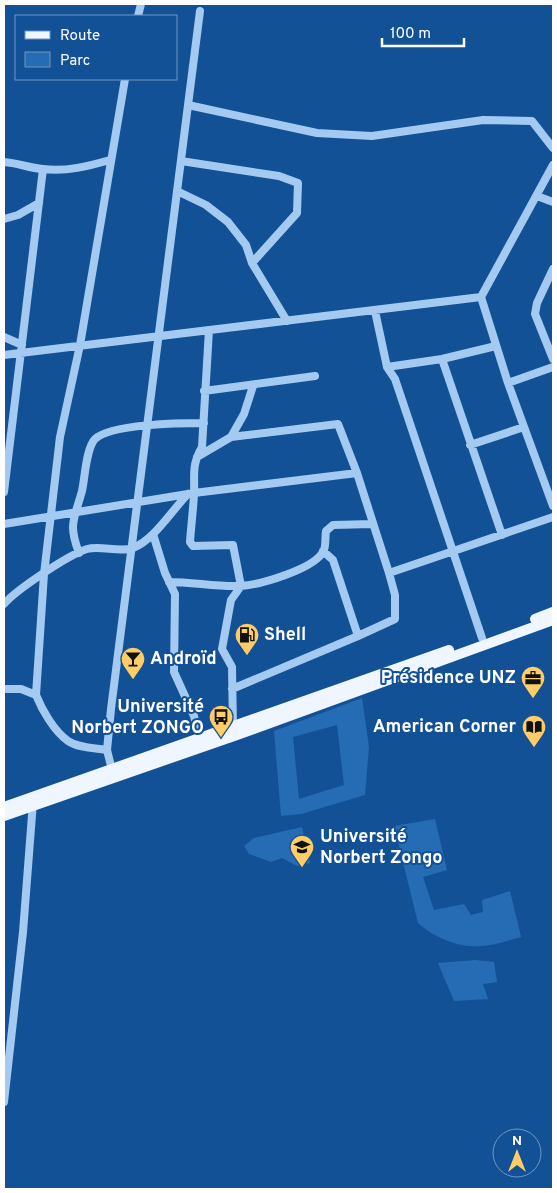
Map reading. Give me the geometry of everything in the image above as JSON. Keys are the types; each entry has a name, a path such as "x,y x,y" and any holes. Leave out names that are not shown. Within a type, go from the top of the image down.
{"main road":[{"path":"4,816 33,801 112,770 553,612"},
{"path":"4,807 33,801 553,620"}],"street":[{"path":"112,770 107,750 200,11"},
{"path":"107,750 68,742 54,726 36,695 44,574 60,438 80,345 125,80"},
{"path":"188,105 317,133 372,136 483,120 532,121 553,148"},
{"path":"4,162 19,163 43,170 72,169 110,160"},
{"path":"181,161 279,176 298,183 298,213 252,263"},
{"path":"553,165 481,298 508,383 553,506"},
{"path":"4,492 43,170"},
{"path":"177,192 206,204 228,222 246,245 252,263 287,321"},
{"path":"537,196 553,202"},
{"path":"4,219 18,215 38,203"},
{"path":"553,269 537,303 535,314 553,359"},
{"path":"4,355 21,348 80,345 481,298"},
{"path":"376,311 387,367 395,379 482,638"},
{"path":"209,330 202,447 196,458 192,473 190,542 193,546 233,545 241,586 231,600 222,649 232,667 233,728"},
{"path":"4,337 21,348"},
{"path":"387,367 442,359 496,346"},
{"path":"442,359 502,535"},
{"path":"508,383 553,367"},
{"path":"204,391 253,386 315,376"},
{"path":"231,437 244,414 253,386"},
{"path":"79,553 71,526 77,511 89,450 95,439 114,431 148,425 204,423"},
{"path":"196,458 231,437 338,424 357,473 395,595 395,619 232,689"},
{"path":"470,445 524,427"},
{"path":"4,524 191,494 357,473"},
{"path":"4,604 16,592 88,549 132,549 153,534 191,494"},
{"path":"389,573 553,517"},
{"path":"169,582 241,586 301,569 315,561 324,551 326,531 333,525 372,524"},
{"path":"153,534 169,582 175,594 174,672 194,716 200,739"},
{"path":"324,551 333,560 358,636"},
{"path":"4,689 22,690 36,695"},
{"path":"4,1102 23,932 33,801"}],"green space":[{"path":"362,698 369,747 365,795 301,814 281,816 274,731","holes":["337,725 344,785 299,799 293,737"]},
{"path":"435,819 447,870 423,877 434,910 464,904 471,915 483,912 482,900 510,891 521,937 498,944 466,946 439,937 418,923 394,826"},
{"path":"302,827 310,863 297,866 282,858 271,862 249,854 244,846 254,838"},
{"path":"475,960 494,962 497,982 483,984 488,999 454,1001 438,963"}],"place":[{"name":"Shell","path":"247,656"},
{"name":"Androïd","path":"133,680"},
{"name":"Présidence UNZ","path":"533,699"},
{"name":"Université Norbert ZONGO","path":"221,738"},
{"name":"American Corner","path":"534,748"},
{"name":"Université Norbert Zongo","path":"302,868"}]}
